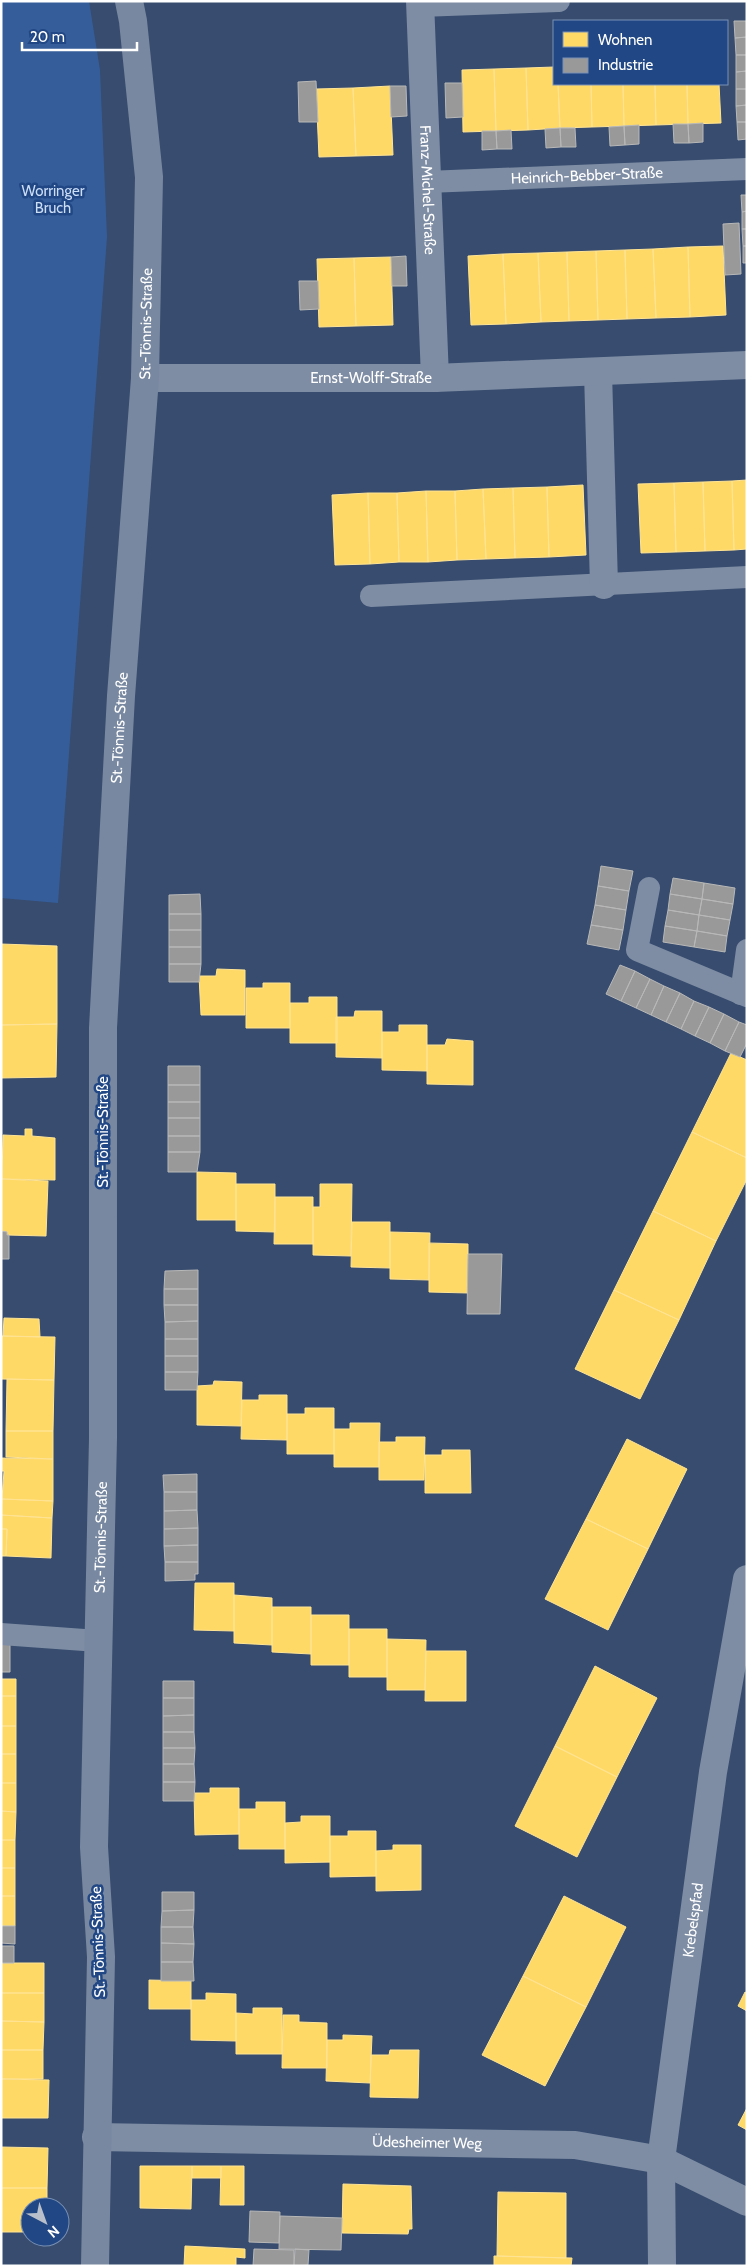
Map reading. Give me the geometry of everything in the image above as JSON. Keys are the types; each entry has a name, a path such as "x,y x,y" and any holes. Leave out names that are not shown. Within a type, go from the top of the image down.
{"main road":[{"name":"St.-Tönnis-Straße","path":"95,2266 96,2137 101,1957 94,1847 103,1369 103,1028 121,696 145,378 149,177 133,21 129,1"}],"street":[{"name":"Franz-Michel-Straße","path":"420,4 435,378"},
{"name":"Ernst-Wolff-Straße","path":"145,378 435,378 747,365"},
{"path":"598,372 604,585"},
{"name":"Krebelspfad","path":"662,2266 661,2160 713,1772 747,1578"},
{"name":"Üdesheimer Weg","path":"96,2137 574,2144 661,2160 747,2202"}],"lane":[{"path":"420,4 559,1"},
{"name":"Heinrich-Bebber-Straße","path":"427,182 747,169"},
{"path":"371,596 747,577"},
{"path":"649,888 637,950 744,995 747,950"},
{"path":"1,1634 98,1641"}],"green space":[{"name":"Worringer Bruch","path":"1,1 89,1 100,70 107,237 58,903 1,898"}],"building: Wohnen":[{"path":"553,67 553,85 558,85 560,128 528,130 526,68"},
{"path":"526,68 528,130 496,131 494,69"},
{"path":"494,69 496,131 463,132 462,70"},
{"path":"558,85 591,85 592,127 560,128"},
{"path":"591,85 623,85 624,126 592,127"},
{"path":"623,85 655,85 656,125 624,126"},
{"path":"655,85 687,85 688,124 656,125"},
{"path":"687,85 719,85 721,123 688,124"},
{"path":"390,86 393,155 356,156 353,88"},
{"path":"353,88 356,156 319,157 316,89"},
{"path":"723,246 726,315 690,317 688,247"},
{"path":"688,247 690,317 656,318 653,249"},
{"path":"653,249 656,318 627,319 625,250"},
{"path":"625,250 627,319 598,320 596,251"},
{"path":"596,251 598,320 569,321 567,252"},
{"path":"567,252 569,321 541,322 538,253"},
{"path":"538,253 541,322 506,324 503,254"},
{"path":"503,254 506,324 471,325 468,256"},
{"path":"391,257 393,325 356,326 354,258"},
{"path":"354,258 356,326 319,327 317,259"},
{"path":"747,480 747,549 734,550 732,481"},
{"path":"732,481 734,550 705,551 703,482"},
{"path":"703,482 705,551 676,552 674,483"},
{"path":"674,483 676,552 641,553 638,484"},
{"path":"583,485 586,555 549,557 547,487"},
{"path":"547,487 549,557 515,558 513,488"},
{"path":"513,488 515,558 486,559 483,489"},
{"path":"483,489 486,559 457,560 455,491"},
{"path":"426,491 455,491 457,560 428,562"},
{"path":"426,491 428,562 399,562 397,493"},
{"path":"368,493 370,564 335,565 332,495"},
{"path":"368,493 397,493 399,562 370,564"},
{"path":"1,944 57,946 57,1024 1,1025"},
{"path":"217,969 245,970 245,1015 201,1015 199,976 216,976"},
{"path":"263,983 290,983 290,1028 246,1028 246,988 263,988"},
{"path":"309,997 337,997 337,1043 290,1043 290,1003 309,1003"},
{"path":"355,1011 382,1011 382,1058 336,1057 336,1017 354,1017"},
{"path":"57,1024 56,1077 1,1078 1,1025"},
{"path":"399,1025 427,1025 427,1071 382,1070 382,1032 399,1032"},
{"path":"447,1039 473,1041 473,1085 427,1084 427,1045 445,1045"},
{"path":"731,1053 747,1060 747,1158 692,1132"},
{"path":"25,1129 32,1129 32,1136 55,1138 55,1180 2,1179 3,1135 25,1136"},
{"path":"692,1132 747,1158 747,1179 716,1241 653,1211"},
{"path":"197,1172 236,1173 236,1220 197,1220"},
{"path":"1,1179 48,1181 46,1236 7,1235 7,1232 1,1231"},
{"path":"236,1184 275,1184 275,1232 236,1231"},
{"path":"320,1184 352,1184 351,1256 313,1255 313,1207 320,1207"},
{"path":"275,1197 313,1197 313,1244 274,1244"},
{"path":"653,1211 716,1241 679,1320 614,1290"},
{"path":"352,1222 390,1222 390,1268 351,1267"},
{"path":"390,1232 430,1233 429,1280 390,1279"},
{"path":"429,1243 468,1244 468,1293 429,1292"},
{"path":"614,1290 679,1320 640,1399 575,1369"},
{"path":"4,1318 39,1319 40,1337 3,1336"},
{"path":"1,1336 55,1337 54,1380 1,1379"},
{"path":"7,1379 54,1380 53,1431 6,1431"},
{"path":"214,1381 242,1382 241,1426 197,1425 197,1386 213,1385"},
{"path":"259,1395 287,1395 287,1440 241,1439 242,1400 259,1400"},
{"path":"305,1408 334,1408 334,1454 287,1454 287,1414 305,1414"},
{"path":"350,1423 380,1423 379,1467 334,1467 334,1429 350,1429"},
{"path":"6,1431 53,1431 53,1459 6,1457"},
{"path":"396,1437 425,1437 424,1480 379,1480 379,1442 396,1442"},
{"path":"627,1439 687,1469 648,1549 586,1519"},
{"path":"442,1450 470,1450 471,1493 425,1493 425,1455 442,1455"},
{"path":"1,1458 53,1459 53,1501 2,1499 4,1471 1,1471"},
{"path":"2,1499 53,1501 52,1518 1,1515"},
{"path":"1,1515 52,1518 51,1558 6,1556 7,1529 1,1529"},
{"path":"586,1519 648,1549 608,1630 545,1599"},
{"path":"1,1529 7,1529 6,1556 1,1556"},
{"path":"195,1583 234,1583 234,1631 194,1630"},
{"path":"234,1595 272,1598 272,1645 234,1643"},
{"path":"272,1607 311,1607 311,1654 272,1652"},
{"path":"311,1615 349,1615 349,1665 311,1665"},
{"path":"349,1629 387,1629 387,1677 349,1677"},
{"path":"387,1639 426,1640 425,1690 387,1690"},
{"path":"426,1651 466,1651 466,1701 425,1701"},
{"path":"595,1666 657,1698 617,1777 555,1746"},
{"path":"1,1679 16,1679 16,1696 1,1696"},
{"path":"1,1696 16,1696 16,1726 1,1726"},
{"path":"1,1726 16,1726 16,1754 1,1754"},
{"path":"555,1746 617,1777 577,1857 515,1826"},
{"path":"1,1754 16,1754 16,1783 1,1783"},
{"path":"1,1783 16,1783 16,1812 1,1811"},
{"path":"210,1788 239,1788 239,1834 195,1835 194,1793 210,1793"},
{"path":"256,1802 285,1802 285,1849 239,1849 239,1809 256,1809"},
{"path":"1,1811 16,1812 15,1840 1,1840"},
{"path":"301,1816 330,1816 330,1862 285,1863 285,1823 301,1822"},
{"path":"348,1831 376,1831 376,1876 330,1877 330,1836 348,1836"},
{"path":"1,1840 15,1840 15,1868 1,1868"},
{"path":"393,1845 421,1845 421,1890 376,1891 376,1851 393,1850"},
{"path":"1,1868 15,1868 15,1896 1,1896"},
{"path":"1,1896 15,1896 15,1926 1,1926"},
{"path":"564,1896 626,1927 586,2007 523,1976"},
{"path":"1,1963 44,1963 44,1993 1,1993"},
{"path":"523,1976 586,2007 545,2086 482,2055"},
{"path":"149,1980 191,1981 191,2009 149,2009"},
{"path":"745,1992 747,1993 747,2011 738,2006"},
{"path":"1,1993 44,1993 44,2022 1,2021"},
{"path":"206,1993 236,1994 236,2041 191,2040 191,2000 206,2000"},
{"path":"253,2008 282,2008 282,2054 236,2054 236,2013 253,2014"},
{"path":"283,2015 299,2015 299,2022 327,2023 327,2068 282,2068"},
{"path":"1,2021 44,2022 43,2050 1,2050"},
{"path":"343,2035 372,2036 370,2083 326,2081 327,2040 343,2040"},
{"path":"1,2050 43,2050 43,2079 1,2079"},
{"path":"390,2050 419,2050 418,2098 370,2097 371,2055 389,2055"},
{"path":"1,2079 49,2080 48,2118 1,2118"},
{"path":"747,2108 747,2130 738,2125"},
{"path":"1,2147 48,2148 47,2188 1,2188"},
{"path":"140,2166 192,2166 191,2209 140,2208"},
{"path":"192,2166 221,2166 221,2178 192,2178"},
{"path":"221,2166 244,2166 244,2205 220,2205"},
{"path":"343,2184 411,2186 412,2229 409,2229 408,2234 342,2233"},
{"path":"1,2188 47,2188 47,2197 20,2197 20,2232 1,2232"},
{"path":"498,2192 566,2193 566,2258 497,2256"},
{"path":"185,2246 245,2249 245,2258 236,2257 236,2266 184,2266"},
{"path":"494,2256 572,2258 571,2266 494,2266"}],"building: Industrie":[{"path":"734,21 747,21 747,37 735,38"},
{"path":"747,37 747,55 736,55 735,38"},
{"path":"736,55 747,55 747,71 736,72"},
{"path":"747,71 747,89 736,89 736,72"},
{"path":"316,81 318,122 299,122 298,82"},
{"path":"445,83 462,83 463,117 446,118"},
{"path":"390,86 406,86 407,116 391,117"},
{"path":"736,89 747,89 747,105 736,106"},
{"path":"747,105 747,122 737,122 736,106"},
{"path":"737,122 747,122 747,139 738,140"},
{"path":"703,123 703,142 689,143 688,124"},
{"path":"673,124 688,124 689,143 674,143"},
{"path":"639,125 639,144 625,145 624,126"},
{"path":"624,126 625,145 610,146 609,127"},
{"path":"560,128 561,147 546,148 545,129"},
{"path":"560,128 575,128 576,147 561,147"},
{"path":"511,130 512,149 497,149 496,131"},
{"path":"482,131 496,131 497,149 482,150"},
{"path":"741,195 747,195 747,211 742,212"},
{"path":"747,211 747,229 742,229 742,212"},
{"path":"739,223 741,274 725,275 723,224"},
{"path":"742,229 747,229 747,246 743,246"},
{"path":"743,246 747,246 747,263 743,263"},
{"path":"406,256 407,286 392,286 391,257"},
{"path":"299,281 318,281 319,309 300,310"},
{"path":"601,866 633,871 629,891 598,886"},
{"path":"673,878 704,883 702,899 670,894"},
{"path":"704,883 735,888 733,904 702,899"},
{"path":"598,886 629,891 626,910 595,905"},
{"path":"200,894 201,914 169,914 169,895"},
{"path":"670,894 702,899 699,915 668,910"},
{"path":"702,899 733,904 730,920 699,915"},
{"path":"595,905 626,910 623,930 591,925"},
{"path":"668,910 699,915 697,931 665,926"},
{"path":"169,914 201,914 201,930 169,930"},
{"path":"699,915 730,920 727,936 697,931"},
{"path":"591,925 623,930 619,950 587,944"},
{"path":"665,926 697,931 694,947 663,942"},
{"path":"169,930 201,930 201,947 169,947"},
{"path":"697,931 727,936 725,952 694,947"},
{"path":"169,947 201,947 201,964 169,964"},
{"path":"169,964 201,964 199,982 169,982"},
{"path":"620,965 635,971 621,1001 606,994"},
{"path":"635,971 650,979 636,1008 621,1001"},
{"path":"650,979 664,986 651,1015 636,1008"},
{"path":"664,986 680,993 666,1022 651,1015"},
{"path":"680,993 694,1001 681,1029 666,1022"},
{"path":"694,1001 709,1007 695,1036 681,1029"},
{"path":"709,1007 724,1014 710,1043 695,1036"},
{"path":"724,1014 739,1022 725,1051 710,1043"},
{"path":"739,1022 747,1025 747,1043 740,1057 725,1051"},
{"path":"168,1066 200,1066 200,1085 168,1085"},
{"path":"168,1085 200,1085 200,1102 168,1102"},
{"path":"168,1102 200,1102 200,1118 168,1118"},
{"path":"168,1118 200,1118 200,1136 168,1136"},
{"path":"168,1136 200,1136 200,1152 168,1152"},
{"path":"168,1152 200,1152 197,1172 168,1172"},
{"path":"1,1231 7,1232 7,1235 9,1235 9,1259 1,1259"},
{"path":"468,1254 502,1254 500,1314 467,1314"},
{"path":"198,1270 198,1289 164,1289 165,1271"},
{"path":"164,1289 198,1289 198,1305 164,1305"},
{"path":"164,1305 198,1305 198,1321 165,1322"},
{"path":"198,1321 198,1339 165,1339 165,1322"},
{"path":"165,1339 198,1339 198,1356 165,1356"},
{"path":"165,1356 198,1356 198,1372 165,1372"},
{"path":"165,1372 198,1372 197,1390 165,1390"},
{"path":"197,1474 197,1492 164,1492 163,1475"},
{"path":"164,1492 197,1492 197,1510 164,1511"},
{"path":"197,1510 198,1528 164,1529 164,1511"},
{"path":"198,1528 198,1545 164,1546 164,1529"},
{"path":"198,1545 198,1562 165,1562 164,1546"},
{"path":"165,1562 198,1562 198,1574 195,1574 195,1580 165,1581"},
{"path":"1,1643 10,1643 10,1672 1,1672"},
{"path":"163,1681 194,1681 194,1698 163,1698"},
{"path":"163,1698 194,1698 194,1715 163,1716"},
{"path":"194,1715 194,1732 163,1732 163,1716"},
{"path":"163,1732 194,1732 195,1748 163,1748"},
{"path":"163,1748 195,1748 194,1764 163,1764"},
{"path":"163,1764 194,1764 195,1782 163,1782"},
{"path":"163,1782 195,1782 194,1801 163,1801"},
{"path":"162,1892 194,1892 194,1910 162,1911"},
{"path":"194,1910 193,1927 161,1927 162,1911"},
{"path":"1,1926 15,1926 15,1944 1,1943"},
{"path":"161,1927 193,1927 194,1944 161,1943"},
{"path":"161,1943 194,1944 193,1962 161,1962"},
{"path":"1,1946 14,1946 14,1963 1,1963"},
{"path":"161,1962 193,1962 194,1981 161,1981"},
{"path":"250,2211 280,2212 279,2243 249,2242"},
{"path":"280,2216 342,2218 341,2250 279,2249"},
{"path":"254,2249 294,2250 294,2266 253,2266"},
{"path":"295,2249 309,2250 308,2265 294,2266"}]}
